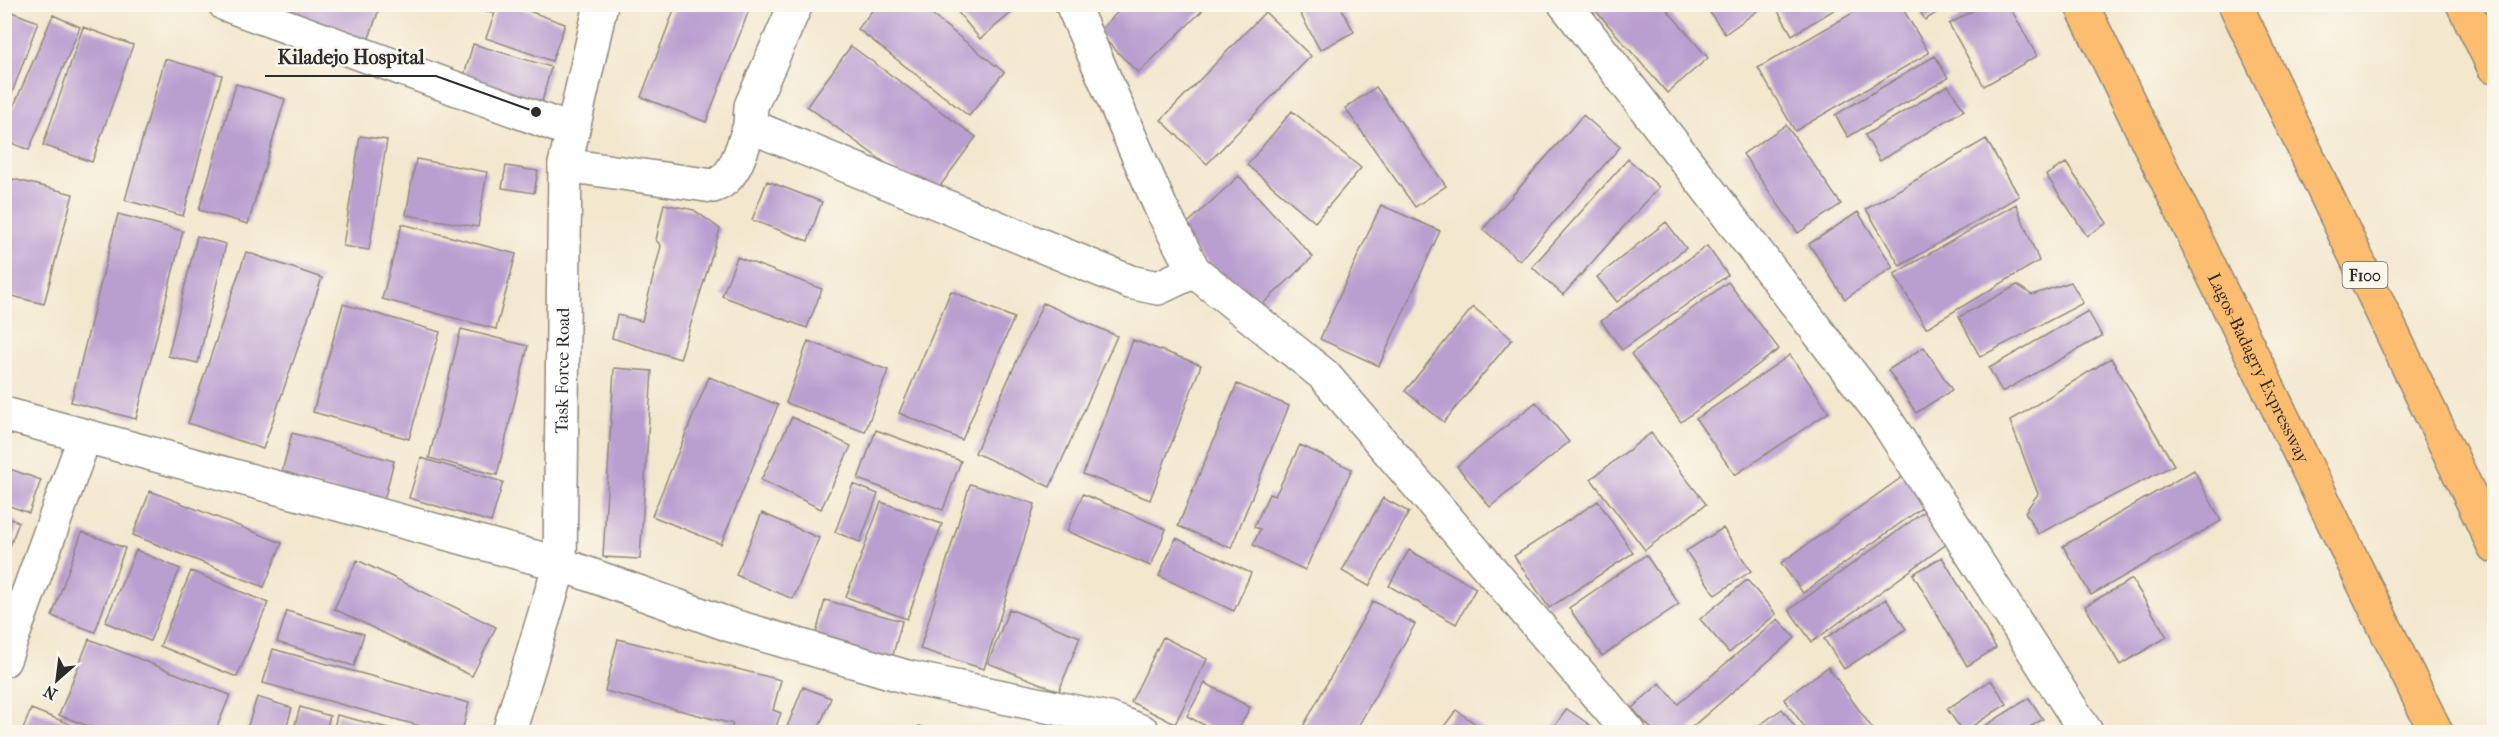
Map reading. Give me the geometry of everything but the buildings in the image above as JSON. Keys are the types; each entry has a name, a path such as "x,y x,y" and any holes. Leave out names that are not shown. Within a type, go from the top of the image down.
{"main road":[{"name":"Lagos-Badagry Expressway","path":"2081,4 2436,732"},
{"name":"F100","path":"2235,4 2494,546"},
{"path":"2463,4 2494,67"}],"street":[{"path":"225,4 572,131"},
{"name":"Task Force Road","path":"509,732 560,564 565,165 601,4"},
{"path":"565,165 713,186 724,183 731,173 750,126 751,106 796,4"},
{"path":"1072,4 1161,208 1194,271 1324,375 1629,732"},
{"path":"1565,4 1884,417 2086,732"},
{"path":"750,126 1130,282 1158,288 1194,271"},
{"path":"4,414 560,564 730,625 907,677 1109,719 1143,732"},
{"path":"4,660 85,436"}],"place":[{"name":"Kiladejo Hospital","path":"536,112"}]}
